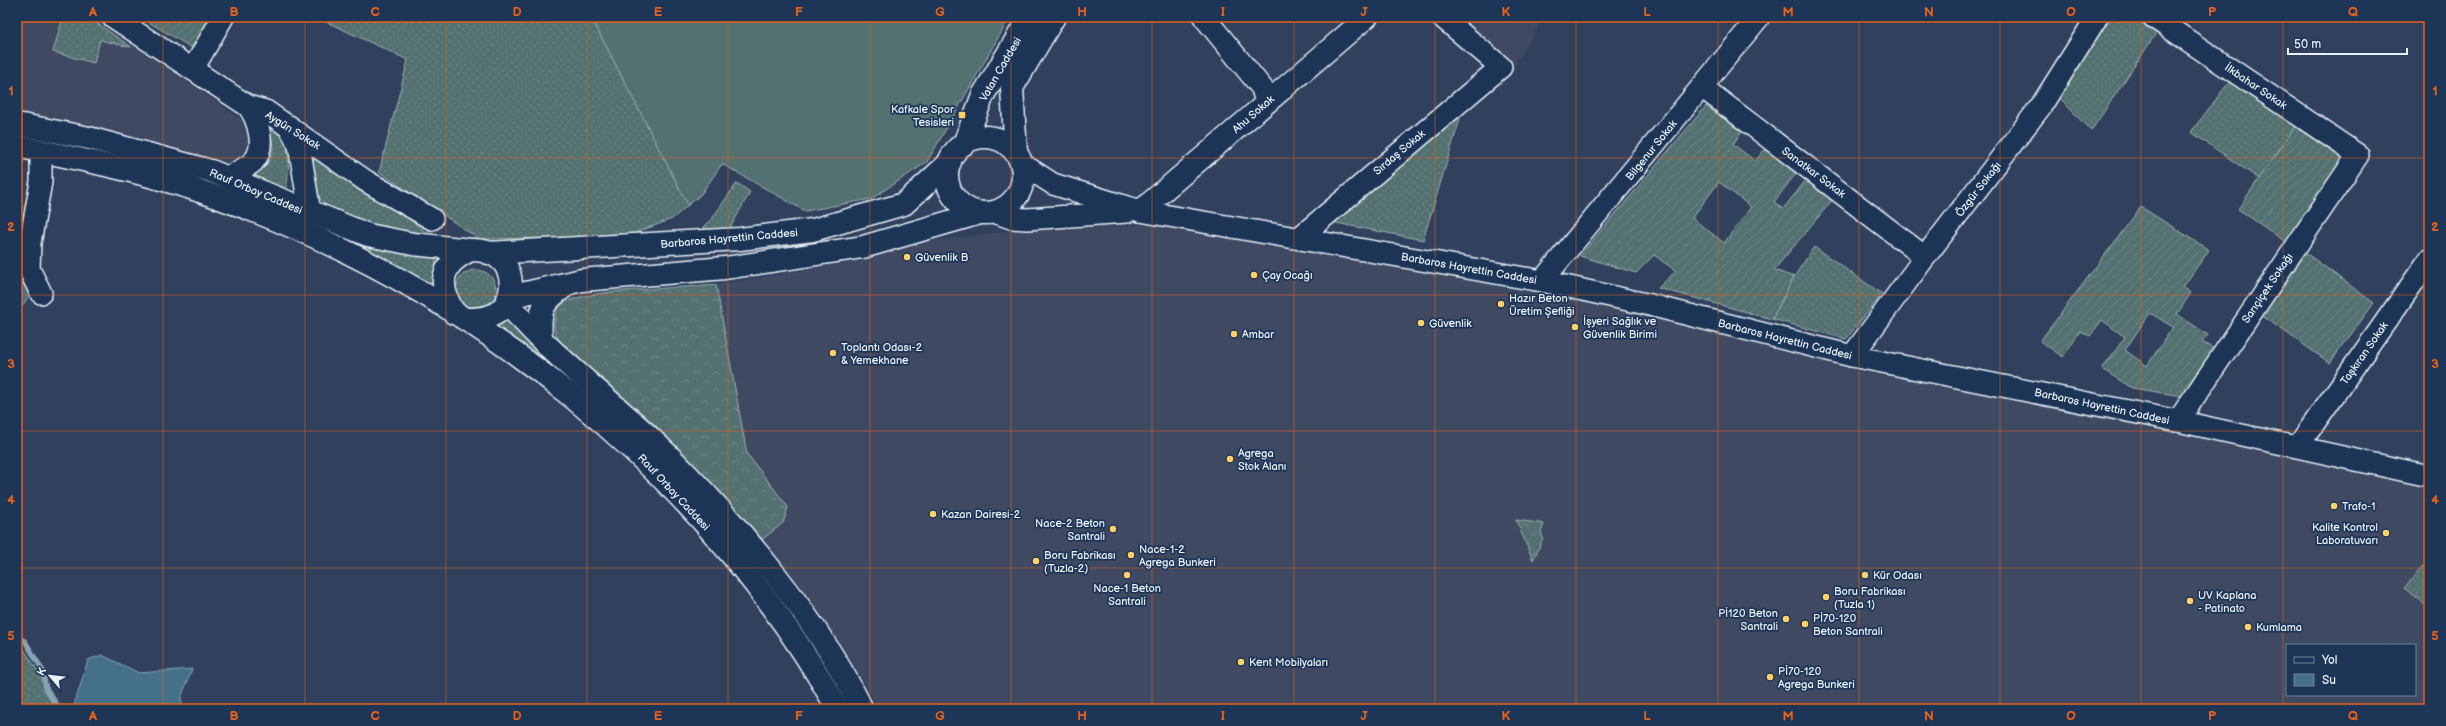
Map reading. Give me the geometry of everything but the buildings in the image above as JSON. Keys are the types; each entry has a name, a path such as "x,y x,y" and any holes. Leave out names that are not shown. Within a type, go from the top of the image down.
{"main road":[{"name":"Vatan Caddesi","path":"964,144 983,96 1030,17"},
{"name":"Vatan Caddesi","path":"1019,158 1012,88 1054,17"},
{"name":"Rauf Orbay Caddesi","path":"17,124 135,150 229,177 310,213 389,240 436,248 480,251 496,256 504,263 510,274 512,286 508,300 542,338 673,459 733,526 804,614 824,643 862,709"},
{"path":"460,316 486,318 496,314 508,300 573,281 627,274 725,268 863,247 987,213 1005,208 1018,194 1023,176 1019,158 1008,145 998,139 986,137 974,139 964,144 955,152 950,162 948,179 953,195 965,207 987,213"},
{"name":"Rauf Orbay Caddesi","path":"17,146 161,179 250,209 298,228 362,259 429,296 460,316 560,387 652,466 716,539 780,618 818,675 838,709"},
{"name":"Barbaros Hayrettin Caddesi","path":"480,251 740,239 813,230 904,204 950,162"},
{"name":"Rauf Orbay Caddesi","path":"460,316 444,294 443,283 446,272 452,262 480,251"},
{"path":"542,338 540,316 544,303 573,281"}],"street":[{"name":"Aygün Sokak","path":"113,17 248,106 266,111 366,181 432,219"},
{"path":"193,69 223,17"},
{"path":"1204,17 1262,88 1266,103"},
{"name":"Ahu Sokak","path":"1140,211 1367,17"},
{"name":"Sırdaş Sokak","path":"1299,238 1501,67 1442,17"},
{"name":"Bilgenur Sokak","path":"1542,281 1759,17"},
{"name":"Özgür Sokağı","path":"1852,356 1925,257 2042,106 2096,17"},
{"name":"İlkbahar Sokak","path":"2153,17 2358,155"},
{"name":"Sanatkar Sokak","path":"1702,87 1925,257"},
{"path":"229,177 254,161 261,144 256,117 248,106"},
{"path":"289,126 299,145 310,213"},
{"path":"41,151 41,182 30,243 29,269 41,293"},
{"name":"Sarıçiçek Sokağı","path":"2178,421 2358,155"},
{"path":"1019,158 1053,184 1140,211"},
{"path":"987,213 1011,218 1027,219 1140,211"},
{"name":"Barbaros Hayrettin Caddesi","path":"1140,211 1542,281 1646,304 1852,356 2178,421 2298,446 2429,476"},
{"name":"Taşkıran Sokak","path":"2298,446 2429,260"}],"shaded area":[{"path":"17,17 95,17 246,123 250,135 247,151 231,168 17,116"},
{"path":"1461,17 1544,17 1515,64"},
{"path":"1168,224 1256,238 1647,316 1854,370 2178,429 2382,476 2429,490 2429,709 878,709 867,686 848,658 760,541 699,470 651,421 611,386 553,328 555,314 564,303 574,298 603,293 716,285 863,260 920,243 1008,231"}],"green space":[{"path":"63,17 88,17 131,47 100,40 94,63 53,52"},
{"path":"140,17 214,17 194,49"},
{"path":"316,17 609,17 701,194 672,219 624,237 479,239 379,172 408,60"},
{"path":"591,17 1010,17 927,162 871,199 805,211 722,164 701,194 688,205"},
{"path":"2109,17 2141,17 2159,29 2091,131 2060,98"},
{"path":"2233,77 2299,121 2259,179 2191,132"},
{"path":"1706,106 1742,132 1733,144 1755,161 1765,149 1797,172 1774,202 1783,209 1807,179 1834,198 1774,270 1794,277 1772,319 1658,288 1676,271 1654,255 1636,273 1580,256","holes":["1719,182 1751,207 1724,243 1692,218"]},
{"path":"1463,109 1423,240 1331,222"},
{"path":"2299,121 2348,154 2286,242 2238,209"},
{"path":"266,122 276,129 286,144 289,160 287,191 255,175 271,158 273,145"},
{"path":"17,133 112,154 194,175 373,247 403,254 436,258 433,288 349,242 17,136"},
{"path":"314,154 379,197 437,240 368,226 325,205 316,192 311,168"},
{"path":"737,183 750,192 728,232 710,233 703,227 713,217"},
{"path":"2141,207 2209,250 2183,287 2191,293 2177,314 2208,335 2202,342 2214,349 2182,396 2132,388 2102,369 2125,337 2102,320 2090,336 2080,331 2063,357 2040,341","holes":["2150,313 2173,327 2147,366 2125,350"]},
{"path":"1814,247 1882,294 1846,339 1772,319 1794,277"},
{"path":"2303,251 2374,303 2330,363 2258,313"},
{"path":"480,270 487,273 493,279 496,290 495,298 487,307 480,310 472,310 465,307 457,298 456,286 459,279 468,271"},
{"path":"716,285 747,454 788,507 783,523 760,541 699,470 651,421 558,341 554,326 555,316 560,307 564,303 575,298 613,292"},
{"path":"511,312 566,375 564,378 494,325"},
{"path":"1516,520 1544,524 1541,532 1543,539 1533,560"},
{"path":"2429,560 2429,608 2404,588"},
{"path":"18,640 62,709 17,709"}],"water":[{"path":"17,281 26,286 29,296 21,308 17,308"},
{"path":"102,655 139,673 192,669 181,698 183,709 73,709 88,660"}],"waterway":[{"path":"17,637 25,641 43,671 46,690 59,709"}],"place":[{"name":"Kafkale Spor Tesisleri","path":"962,115"},
{"name":"Güvenlik B","path":"907,257"},
{"name":"Çay Ocağı","path":"1254,275"},
{"name":"Hazır Beton Üretim Şefliği","path":"1501,304"},
{"name":"Güvenlik","path":"1421,323"},
{"name":"İşyeri Sağlık ve Güvenlik Birimi","path":"1575,327"},
{"name":"Ambar","path":"1234,334"},
{"name":"Toplantı Odası-2 & Yemekhane","path":"833,353"},
{"name":"Agrega Stok Alanı","path":"1230,459"},
{"name":"Trafo-1","path":"2334,506"},
{"name":"Kazan Dairesi-2","path":"933,514"},
{"name":"Nace-2 Beton Santrali","path":"1113,529"},
{"name":"Kalite Kontrol Laboratuvarı","path":"2386,533"},
{"name":"Nace-1-2 Agrega Bunkeri","path":"1131,555"},
{"name":"Boru Fabrikası (Tuzla-2)","path":"1036,561"},
{"name":"Nace-1 Beton Santrali","path":"1127,575"},
{"name":"Kür Odası","path":"1865,575"},
{"name":"Boru Fabrikası (Tuzla 1)","path":"1826,597"},
{"name":"UV Kaplana - Patinato","path":"2190,601"},
{"name":"Pİ120 Beton Santrali","path":"1786,619"},
{"name":"Pİ70-120 Beton Santrali","path":"1805,624"},
{"name":"Kumlama","path":"2248,627"},
{"name":"Kent Mobilyaları","path":"1241,662"},
{"name":"Pİ70-120 Agrega Bunkeri","path":"1770,677"}]}
